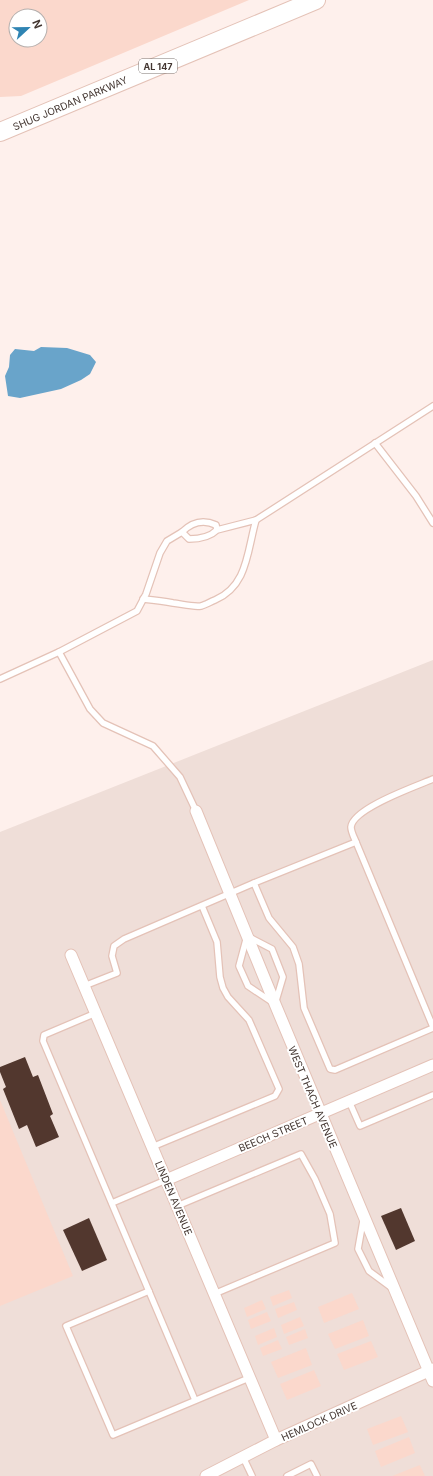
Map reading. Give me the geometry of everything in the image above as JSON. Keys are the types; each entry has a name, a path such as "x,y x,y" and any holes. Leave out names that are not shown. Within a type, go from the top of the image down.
{"main road":[{"name":"SHUG JORDAN PARKWAY","path":"0,132 316,0"}],"street":[{"name":"WEST THACH AVENUE","path":"196,811 320,1113 432,1374"},
{"name":"LINDEN AVENUE","path":"71,955 276,1440"},
{"name":"BEECH STREET","path":"166,1180 433,1066"},
{"name":"HEMLOCK DRIVE","path":"206,1476 276,1440 432,1374"}],"lane":[{"path":"182,532 189,539 198,539 212,534 217,530 256,520 433,406"},
{"path":"375,444 416,496 433,522"},
{"path":"143,599 189,606 201,606 220,598 231,590 240,578 247,561 250,540 256,520"},
{"path":"0,679 59,652 137,611 160,553 167,541 182,532 188,526 198,522 209,522 216,526 217,530"},
{"path":"59,652 90,709 103,723 153,746 180,777 196,811"},
{"path":"254,884 269,918 293,947 300,964 304,1008 330,1069 335,1070 433,1027 352,834 351,826 355,819 382,800 433,779"},
{"path":"84,986 117,973 112,956 114,946 124,939 230,893 356,842"},
{"path":"152,1147 275,1096 279,1089 249,1020 228,997 223,988 220,976 217,942 202,906"},
{"path":"247,936 272,950 283,977 275,1004 248,986 239,966 247,936"},
{"path":"96,1013 44,1035 43,1041 195,1400"},
{"path":"349,1101 360,1126 433,1095"},
{"path":"177,1206 301,1154 316,1179 330,1214 335,1243 214,1294"},
{"name":"BEECH STREET","path":"112,1203 166,1180"},
{"path":"364,1217 358,1249 369,1271 396,1291"},
{"path":"149,1291 66,1326 113,1435 249,1378"},
{"path":"243,1457 252,1476"},
{"path":"287,1476 311,1464 317,1476"}],"shaded area":[{"path":"0,0 249,0 21,96 0,97"},
{"path":"433,660 433,1476 0,1476 0,832"},
{"path":"0,1100 73,1276 0,1306"},
{"path":"289,1290 292,1298 273,1306 270,1297"},
{"path":"352,1293 359,1309 324,1323 318,1307"},
{"path":"262,1300 266,1309 247,1317 244,1308"},
{"path":"294,1302 297,1310 278,1318 275,1309"},
{"path":"267,1312 271,1321 251,1329 248,1320"},
{"path":"300,1317 304,1326 284,1334 281,1325"},
{"path":"363,1320 369,1336 335,1349 328,1334"},
{"path":"274,1328 277,1337 258,1345 255,1336"},
{"path":"305,1329 308,1338 289,1345 286,1337"},
{"path":"278,1340 282,1349 263,1356 260,1348"},
{"path":"371,1341 378,1357 344,1370 337,1354"},
{"path":"306,1348 312,1365 278,1378 271,1362"},
{"path":"314,1370 321,1386 287,1400 280,1384"},
{"path":"401,1416 408,1432 373,1445 367,1429"},
{"path":"409,1437 415,1453 381,1467 375,1451"},
{"path":"420,1465 425,1476 392,1476"}],"water":[{"path":"41,347 67,348 90,355 96,362 90,374 61,389 20,398 8,396 5,376 9,367 10,355 15,349 34,351"}],"building":[{"path":"25,1057 33,1077 38,1075 53,1114 50,1116 59,1137 36,1147 27,1125 19,1129 3,1089 6,1087 0,1072 0,1067"},
{"path":"401,1208 415,1241 396,1250 381,1216"},
{"path":"89,1218 107,1260 82,1271 63,1230"}]}
